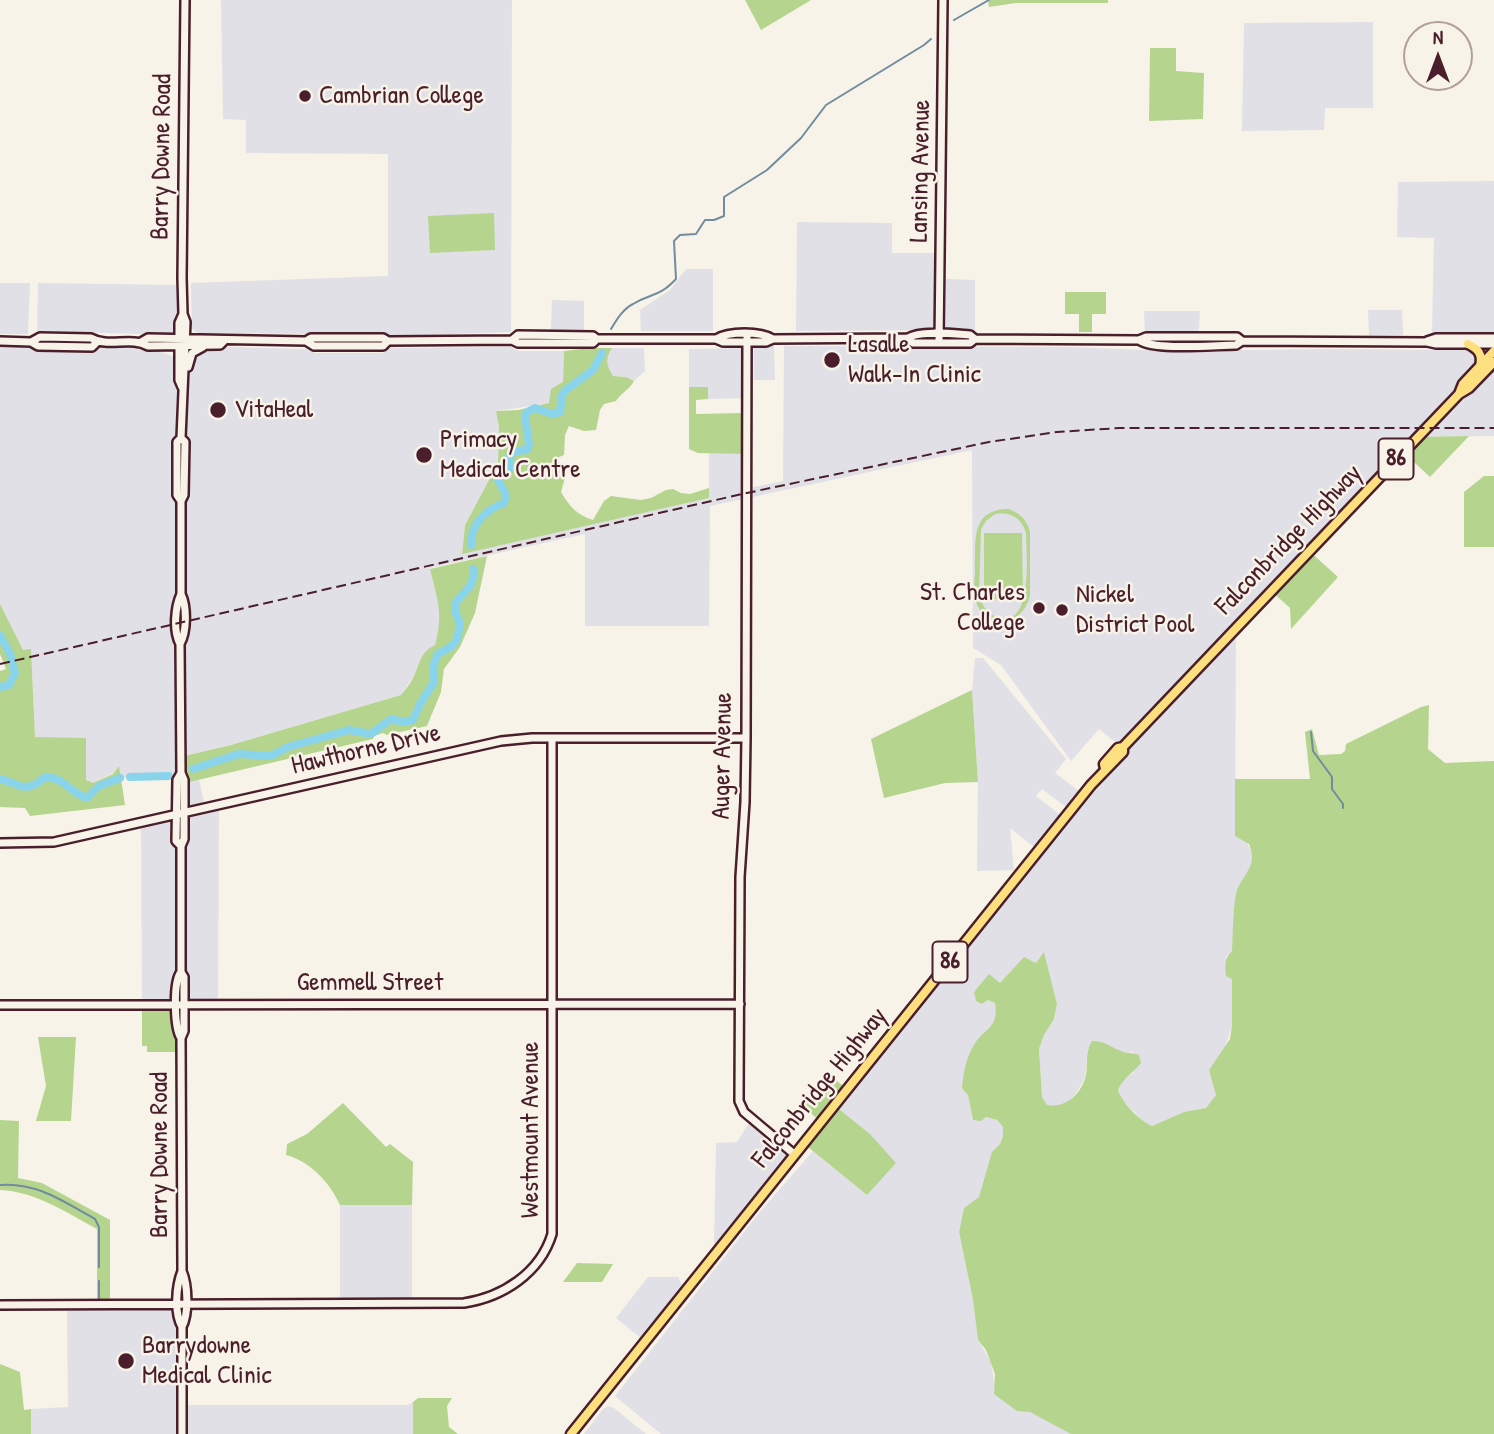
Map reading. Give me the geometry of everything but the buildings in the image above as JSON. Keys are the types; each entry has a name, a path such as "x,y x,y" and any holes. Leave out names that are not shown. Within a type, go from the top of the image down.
{"main road":[{"path":"1468,344 1480,354 1480,366"},
{"name":"Falconbridge Highway","path":"1459,394 1463,384 1494,351"},
{"name":"Falconbridge Highway","path":"570,1434 1105,769 1104,764 1112,754 1123,747 1459,394 1469,388 1494,362"}],"street":[{"name":"Barry Downe Road","path":"182,1434 182,1327 186,1320 182,1304 186,1280 182,1271 181,1038 176,1031 180,1005 177,976 181,972 181,846 176,841 180,814 177,780 181,773 177,602 181,594 181,501 177,495 177,442 181,438 184,377 179,323 183,314 185,0"},
{"name":"Lansing Avenue","path":"939,338 943,0"},
{"path":"141,342 148,346 160,346 220,338 224,341 383,338 388,341 512,340 518,343 593,343 597,339 716,339 723,342 747,339 766,342 773,339 908,338 912,342 939,338 970,343 975,339 1139,341 1146,337 1237,337 1242,341 1494,344"},
{"path":"0,341 31,342 38,346 92,347 97,342 141,342 148,338 206,345 220,345 224,341"},
{"path":"1427,342 1436,338 1494,338"},
{"name":"Auger Avenue","path":"747,339 746,738 740,877 740,1105 744,1112 794,1154"},
{"name":"Barry Downe Road","path":"182,342 179,358 179,380 182,387"},
{"path":"184,377 192,353 206,345"},
{"path":"160,346 170,349 179,358"},
{"name":"Hawthorne Drive","path":"0,843 54,842 501,741 552,738 746,738"},
{"name":"Westmount Avenue","path":"0,1305 464,1303 497,1294 520,1281 542,1254 552,1234 552,738"},
{"name":"Gemmell Street","path":"0,1005 740,1004"}],"shaded area":[{"path":"221,0 512,0 511,332 419,335 198,333 192,329 191,283 388,276 388,154 246,153 246,120 223,119"},
{"path":"1373,22 1373,108 1325,108 1324,130 1242,131 1244,23"},
{"path":"1494,181 1494,334 1432,333 1434,238 1397,237 1398,182"},
{"path":"797,222 892,223 892,253 936,253 935,330 796,331"},
{"path":"686,269 713,269 713,331 641,331 640,310 670,290"},
{"path":"946,279 975,280 975,332 946,331"},
{"path":"0,283 30,283 28,334 0,334"},
{"path":"38,283 180,285 177,335 37,331"},
{"path":"552,300 584,301 584,332 551,331"},
{"path":"1368,310 1402,310 1403,335 1369,336"},
{"path":"1144,311 1200,311 1199,329 1197,332 1145,332"},
{"path":"0,346 31,347 38,351 91,352 97,347 141,347 172,356 185,384 192,357 206,350 221,350 224,347 306,349 315,353 383,353 389,348 512,347 518,351 564,351 563,382 550,403 497,411 498,463 465,525 462,553 709,498 709,453 742,454 744,489 783,481 784,346 1068,347 1173,351 1473,350 1478,353 1478,363 1427,419 1441,421 1494,370 1494,436 1417,437 1236,627 1235,836 1246,840 1252,853 1251,868 1237,890 1232,951 1226,957 1232,979 1232,1026 1224,1050 1209,1070 1216,1089 1216,1095 1210,1105 1200,1111 1184,1112 1152,1126 1144,1122 1121,1099 1118,1090 1122,1080 1133,1073 1133,1052 1088,1048 1085,1078 1077,1092 1066,1105 1047,1105 1042,1097 1039,1049 1054,1019 1057,1004 1044,953 1036,964 1024,958 1000,983 974,991 976,1001 982,1004 988,1000 995,1003 997,1017 982,1036 968,1094 973,1120 986,1117 997,1120 1003,1127 1003,1136 979,1197 964,1208 959,1232 978,1340 991,1362 995,1386 1017,1411 1030,1411 1071,1434 661,1434 615,1396 759,1213 813,1151 867,1195 895,1163 870,1134 834,1105 1038,850 1010,828 1014,870 977,871 978,782 972,690 975,658 983,658 1066,759 1055,773 1083,794 1121,747 1099,729 1071,761 1001,665 973,648 972,450 710,506 709,626 585,626 585,534 430,568 441,614 438,634 435,645 401,695 231,745 180,757 180,772 159,777 120,778 119,767 93,783 35,737 31,650 23,651 0,604","holes":["1042,789 1070,810 1064,818 1036,796"]},
{"path":"754,346 774,346 775,380 754,380"},
{"path":"612,348 644,348 645,371 634,381 613,376 607,366 607,356"},
{"path":"742,348 742,398 708,399 708,387 689,387 689,349"},
{"path":"199,779 205,808 219,806 218,1005 184,1005 180,972 176,1005 142,1005 141,824 176,816 176,841 180,845 185,783"},
{"path":"749,1123 787,1156 714,1245 716,1143 737,1142"},
{"path":"340,1205 412,1205 412,1303 340,1304"},
{"path":"648,1277 678,1277 682,1285 642,1339 616,1318"},
{"path":"67,1305 178,1305 182,1327 182,1405 408,1405 413,1402 413,1434 31,1434 31,1409 68,1407"},
{"path":"608,1406 614,1408 646,1434 584,1434"}],"green space":[{"path":"745,0 811,0 761,30"},
{"path":"988,0 1108,0 1108,3 1016,3 989,7"},
{"path":"1150,48 1176,48 1176,71 1204,73 1203,119 1149,121"},
{"path":"494,213 495,250 430,253 428,216"},
{"path":"1065,292 1106,292 1106,314 1092,314 1092,332 1079,332 1079,314 1065,314"},
{"path":"612,348 607,362 613,376 634,381 616,401 604,404 596,430 584,431 569,426 565,435 564,455 557,458 566,474 561,492 567,502 578,513 593,520 604,501 611,496 641,500 666,490 673,489 690,494 709,488 709,498 462,554 465,525 498,463 499,427 496,411 518,410 549,403 551,389 563,382 564,351"},
{"path":"689,387 708,387 708,399 696,400 696,414 742,413 742,454 698,453 689,449"},
{"path":"1469,436 1430,477 1403,452 1417,437"},
{"path":"1484,476 1494,476 1494,547 1464,547 1464,492"},
{"path":"1009,509 1017,513 1030,532 1030,596 1020,614 1004,622 996,622 981,612 974,595 978,529 987,514","holes":["995,514 1018,519 1026,533 1026,588 1017,613 1008,618 996,617 990,613 979,596 981,529 986,521"]},
{"path":"984,533 1022,533 1023,600 984,599"},
{"path":"1308,550 1338,577 1291,629 1290,608 1270,590"},
{"path":"487,556 475,613 460,647 444,669 441,692 427,726 387,735 383,733 373,739 185,783 180,757 231,745 401,695 412,680 422,656 435,645 438,634 438,606 430,569"},
{"path":"0,604 23,650 31,649 35,737 86,738 86,780 93,783 113,774 119,766 125,805 30,816 25,808 0,807 0,671 6,669 0,654"},
{"path":"972,690 978,782 945,783 884,798 871,739"},
{"path":"1429,705 1428,749 1445,763 1494,761 1494,1434 1071,1434 1030,1412 1017,1411 994,1394 995,1374 986,1350 978,1340 959,1232 964,1208 979,1197 992,1152 1003,1136 1003,1127 997,1120 986,1117 981,1121 973,1120 968,1095 962,1088 965,1066 971,1050 993,1023 996,1012 995,1003 988,1000 982,1004 976,1001 974,992 989,974 1000,983 1024,957 1036,963 1044,952 1057,1004 1054,1019 1039,1049 1042,1097 1047,1105 1065,1103 1079,1091 1085,1079 1088,1050 1092,1041 1139,1055 1141,1063 1118,1090 1137,1116 1152,1126 1184,1112 1206,1108 1216,1095 1209,1070 1230,1039 1232,979 1226,976 1226,962 1232,951 1237,890 1252,858 1249,844 1235,836 1235,779 1310,779 1305,732 1312,729 1319,755 1341,754 1345,751 1346,744"},
{"path":"142,1005 176,1005 180,1052 147,1052 147,1046 142,1046"},
{"path":"38,1037 76,1037 71,1121 36,1121 46,1086"},
{"path":"828,1074 847,1089 834,1105 870,1134 896,1163 867,1195 803,1143 820,1121 802,1106"},
{"path":"343,1103 386,1147 390,1144 413,1162 412,1205 340,1205 318,1174 303,1162 286,1155 287,1144 307,1134"},
{"path":"0,1120 19,1121 18,1178 42,1183 110,1220 110,1305 97,1305 97,1229 39,1199 0,1190"},
{"path":"577,1263 613,1264 602,1282 563,1282"},
{"path":"0,1364 20,1372 24,1410 31,1409 31,1434 0,1434"},
{"path":"418,1398 452,1398 447,1406 449,1427 458,1434 413,1434 413,1402"}],"waterway":[{"path":"954,20 989,0"},
{"path":"611,329 629,306 660,292 676,279 674,241 680,235 696,234 705,220 724,216 724,197 767,170 801,138 826,105 931,39"},
{"path":"471,545 473,530 481,518 504,503 506,495 498,480 509,469 510,455 516,451 527,450 527,412 535,408 552,414 560,412 562,395 593,370 602,353"},
{"path":"193,769 239,754 271,756 288,747 349,730 371,734 391,719 404,722 413,720 434,682 434,663 438,654 452,646 457,639 460,624 455,604 471,585 473,569"},
{"path":"0,635 10,654 15,673 9,685 0,687"},
{"path":"1311,732 1313,751 1332,777 1332,789 1343,808"},
{"path":"130,777 169,776"},
{"path":"0,779 28,787 45,777 52,778 87,798 99,786 120,778"},
{"path":"0,1185 38,1190 95,1219 99,1227 99,1267"},
{"path":"99,1281 99,1298"}],"railway":[{"path":"0,664 742,494 989,442 1057,432 1120,428 1494,428"}],"place":[{"name":"Cambrian College","path":"305,96"},
{"name":"Lasalle Walk-In Clinic","path":"832,360"},
{"name":"VitaHeal","path":"218,410"},
{"name":"Primacy Medical Centre","path":"424,455"},
{"name":"St. Charles College","path":"1039,608"},
{"name":"Nickel District Pool","path":"1062,610"},
{"name":"Barrydowne Medical Clinic","path":"126,1361"}]}
